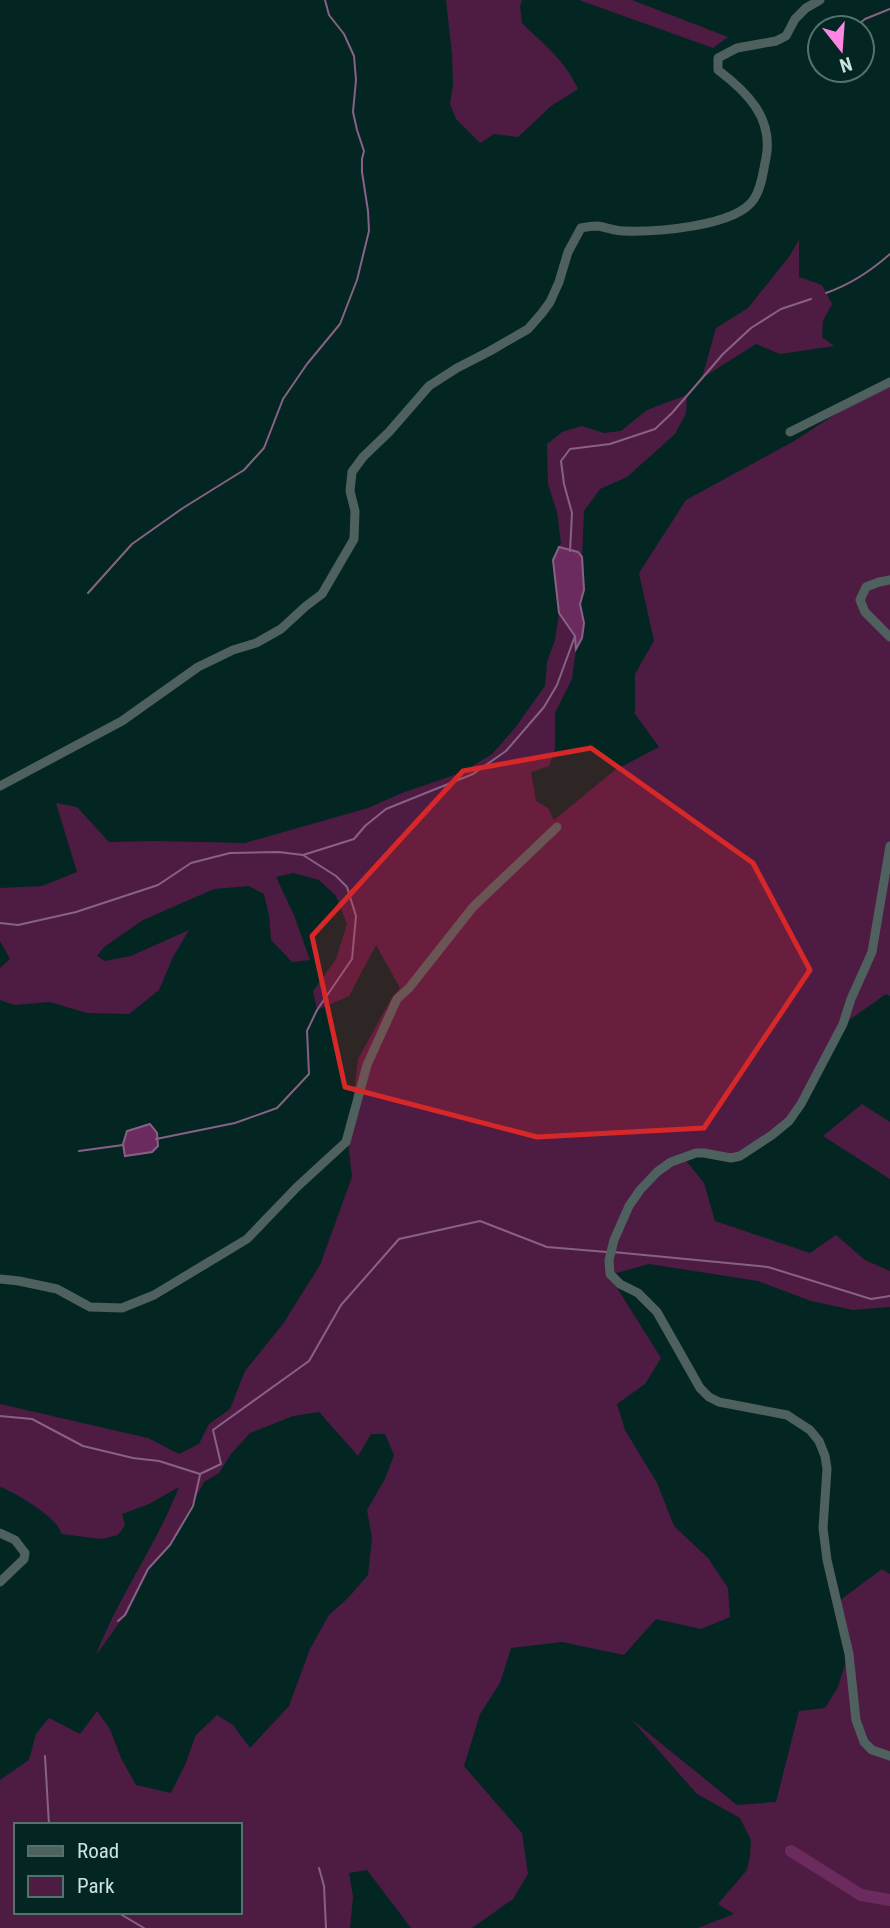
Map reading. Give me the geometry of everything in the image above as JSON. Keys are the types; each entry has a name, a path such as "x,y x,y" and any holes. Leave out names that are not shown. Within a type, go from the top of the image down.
{"street":[{"path":"0,786 122,721 198,667 233,650 256,643 281,629 321,594 354,540 355,511 350,491 352,472 429,386 528,329 550,302 568,252 581,228 596,226 620,231 654,230 702,224 732,216 749,205 760,188 767,150 766,134 754,104 740,87 718,70 718,58 737,48 776,41 786,36 795,19 806,8 820,0"},
{"path":"790,432 890,382"},
{"path":"890,580 866,587 860,600 865,612 890,637"},
{"path":"0,1279 57,1289 90,1307 122,1308 154,1295 247,1239 346,1142 367,1065 397,999 409,988 473,907 557,827"},
{"path":"890,846 872,951 844,1024 801,1104 789,1121 740,1156 723,1158 696,1153 670,1162 657,1172 629,1206 614,1240 609,1266 614,1280 638,1293 657,1312 701,1388 709,1397 730,1406 787,1415 810,1430 819,1441 827,1469 822,1528 849,1654 856,1720 864,1742 872,1750 890,1756"},
{"path":"0,1532 15,1540 24,1553 24,1559 0,1581"}],"highlighted area":[{"path":"591,748 753,863 810,970 704,1128 537,1137 345,1087 312,936 463,771"}],"green space":[{"path":"446,0 522,0 522,23 560,61 578,89 551,106 518,137 494,134 480,143 456,119 450,104 453,84 452,54"},
{"path":"579,0 632,0 728,37 713,48"},
{"path":"799,240 799,277 822,285 832,304 823,321 822,337 834,346 780,354 756,344 702,378 716,328 748,308 789,257"},
{"path":"890,379 890,841 882,879 890,876 890,996 886,994 842,1025 789,1121 740,1156 712,1154 683,1157 704,1183 715,1221 810,1253 836,1235 865,1260 890,1271 890,1307 853,1310 811,1301 758,1281 649,1264 609,1275 661,1358 645,1384 617,1404 625,1430 657,1483 674,1526 708,1558 728,1588 730,1617 701,1629 656,1619 624,1655 562,1642 511,1648 500,1683 480,1714 464,1766 522,1833 528,1874 513,1899 472,1928 411,1928 367,1870 349,1873 353,1897 350,1928 0,1928 0,1780 29,1760 36,1734 49,1718 80,1734 97,1711 110,1729 121,1758 136,1785 171,1793 196,1735 217,1715 233,1725 250,1748 289,1706 310,1649 329,1615 368,1575 372,1538 367,1510 385,1479 394,1455 385,1434 371,1434 358,1456 319,1412 293,1416 250,1433 231,1454 219,1473 204,1482 170,1545 148,1569 125,1615 96,1655 179,1487 149,1504 122,1514 125,1525 118,1535 102,1539 62,1534 45,1514 0,1487 0,1404 148,1438 179,1454 199,1444 209,1424 230,1409 245,1371 283,1324 320,1265 352,1177 348,1142 358,1059 391,999 400,988 376,945 349,996 317,1010 313,991 336,959 347,924 336,896 319,880 293,873 276,877 294,915 310,960 292,962 271,940 264,894 249,886 214,889 143,920 104,947 97,956 105,961 131,956 189,930 173,957 159,990 129,1014 87,1013 50,1002 14,1005 0,1000 0,968 10,959 0,941 0,888 42,886 77,872 56,803 77,807 109,842 245,843 368,808 463,772 492,754 515,728 545,686 547,662 555,640 559,613 553,560 561,543 557,512 548,484 547,444 562,432 582,426 604,433 621,431 647,410 687,395 686,413 675,434 627,477 600,489 584,511 584,590 580,604 584,623 582,638 576,649 572,679 555,713 555,749 549,766 531,772 536,801 548,808 554,820 615,770 659,747 635,714 635,674 654,641 639,573 686,500 794,441"},
{"path":"862,1104 890,1122 890,1179 823,1136"},
{"path":"882,1569 890,1574 890,1928 698,1928 734,1914 718,1904 747,1870 751,1840 740,1818 697,1794 631,1719 737,1805 776,1802 799,1711 825,1708 838,1687 848,1655 837,1608 843,1598"}],"shaded area":[{"path":"559,547 578,552 582,557 584,590 580,604 584,623 582,638 576,649 575,636 559,613 553,560"},
{"path":"150,1124 157,1133 158,1146 152,1152 125,1156 123,1144 127,1131"}],"waterway":[{"path":"88,593 132,544 244,470 264,448 283,399 340,324 357,280 369,231 362,172 364,151 353,112 356,80 354,56 344,34 329,15 325,0"},
{"path":"876,15 890,9"},
{"path":"826,293 860,276 890,254"},
{"path":"570,551 572,513 561,461 570,449 610,444 655,429 723,354 751,328 781,309 811,299"},
{"path":"0,923 18,925 76,912 158,885 191,863 230,853 279,852 303,855 354,839 386,809 473,774 506,751 544,707 557,685 575,636"},
{"path":"156,1139 235,1123 277,1108 309,1074 307,1031 317,1010 352,959 356,916 347,887 336,876 303,855"},
{"path":"79,1151 123,1145"},
{"path":"0,1416 32,1419 83,1446 159,1461 200,1474 221,1464 213,1430 309,1361 341,1305 399,1239 480,1221 547,1247 607,1252"},
{"path":"613,1252 768,1267 871,1299 890,1296"},
{"path":"118,1621 125,1615 148,1569 170,1545 193,1506 200,1475"},
{"path":"45,1756 49,1823"},
{"path":"791,1851 861,1895 890,1900"},
{"path":"319,1868 324,1886 326,1928"},
{"path":"120,1914 144,1928"}]}
